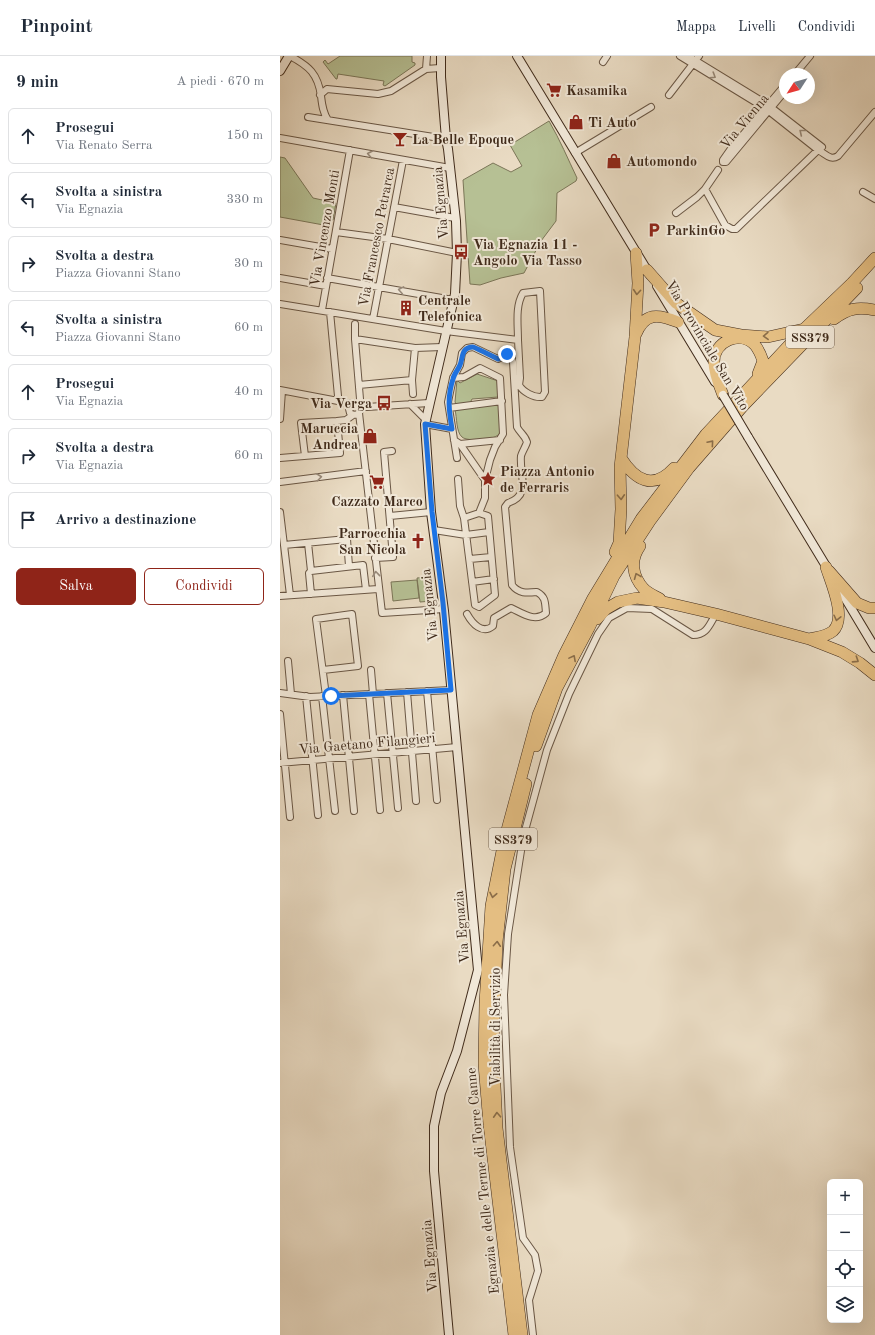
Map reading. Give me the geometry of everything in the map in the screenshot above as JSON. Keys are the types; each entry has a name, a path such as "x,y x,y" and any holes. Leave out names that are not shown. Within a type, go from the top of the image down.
{"highway":[{"path":"593,598 619,544 622,509 620,467 635,337 638,282 636,253"},
{"name":"Egnazia e delle Terme di Torre Canne","path":"514,1335 488,1124 484,1064 485,1003 491,906 504,841 538,715 564,655 593,598 641,519 706,434 804,328 852,283 875,258"},
{"name":"Egnazia e delle Terme di Torre Canne","path":"522,1335 497,1128 493,1045 497,942 505,869 534,753 557,688 589,628 614,576 650,521 689,468 744,405 875,269"},
{"path":"647,270 676,303 715,330 741,335 768,336 784,334 804,328"},
{"path":"776,372 782,369 823,327 844,312 861,308 875,310"},
{"path":"635,337 640,323 652,316 666,317 678,322"},
{"path":"723,395 717,381 714,363 715,358 719,346 729,339 735,338 754,344 760,353 763,362 757,376 741,396"},
{"path":"621,458 628,470 638,478 650,482 669,474 706,434"},
{"path":"664,602 645,590 636,579 633,566 636,552 668,502 669,496"},
{"path":"826,567 857,603 868,608 875,608"},
{"path":"809,639 830,633 834,630 838,620 839,610 826,567"},
{"path":"589,628 606,609 618,602 637,598 664,602 716,614 809,639 842,652 860,663 875,675"},
{"path":"511,1310 511,1335"}],"street":[{"path":"280,71 290,56 304,63 312,71 318,84 322,108 328,120"},
{"path":"426,69 427,56"},
{"name":"Via Egnazia","path":"441,56 440,68 446,139 456,218 455,294 425,422 432,512 444,609 478,970 457,1051 441,1093 434,1126 434,1171 449,1335"},
{"name":"Via Provinciale San Vito","path":"517,56 875,648"},
{"path":"680,56 696,60"},
{"path":"688,56 768,108 818,150 834,159 875,112"},
{"path":"800,68 810,56"},
{"path":"805,68 815,56"},
{"path":"669,95 696,60"},
{"path":"320,95 327,89 378,94 391,91 426,69 440,68"},
{"name":"Via Vienna","path":"779,93 768,108 726,162 723,162 730,150 768,108 779,97"},
{"path":"575,152 651,107"},
{"path":"308,117 446,139"},
{"path":"280,138 450,168"},
{"name":"Via Vincenzo Monti","path":"322,310 350,150"},
{"path":"705,188 725,226 736,229 818,150"},
{"name":"Via Francesco Petrarca","path":"373,319 403,160"},
{"path":"676,213 697,197 718,170"},
{"path":"863,192 875,199"},
{"path":"394,207 456,218"},
{"path":"336,232 388,238 456,253"},
{"path":"280,240 332,249"},
{"path":"280,278 326,286"},
{"path":"327,278 454,300"},
{"path":"540,291 545,392 542,397 538,397 524,391 519,385 518,340 520,298 523,293 540,291"},
{"path":"280,304 446,331 518,340"},
{"path":"330,312 338,396"},
{"path":"355,324 360,399"},
{"path":"355,339 415,348 442,347"},
{"path":"457,458 448,402 453,378 460,365 462,353 467,348 473,346 479,351 498,359 507,354 511,356 513,362 517,427 520,433 526,437 527,442 521,455 522,478 524,484 520,496 514,501 508,503 505,507 512,585 515,589 525,594 537,592 542,595 545,600 546,613 543,616 532,618 511,608 494,618 494,626 481,629 472,623 467,614"},
{"path":"413,394 412,380 415,348"},
{"path":"453,378 464,377 480,368 500,378 503,434 493,452 485,480 485,498 479,513"},
{"path":"359,384 412,380"},
{"path":"280,418 281,391 338,400 351,404 356,403 360,410 378,589 382,613 444,609"},
{"path":"449,408 502,401"},
{"path":"305,456 301,423 346,420 353,414 355,415 360,410 367,407 429,403"},
{"path":"351,404 349,406 349,411 353,414"},
{"path":"410,404 425,422 452,429"},
{"path":"280,458 340,453 337,421"},
{"path":"454,440 460,444 485,480"},
{"path":"460,444 500,440"},
{"path":"375,558 393,557 384,452 392,451"},
{"path":"280,482 366,471"},
{"path":"458,479 460,506 464,518 475,605 479,607 495,595 488,516 479,513 464,518"},
{"path":"280,512 290,595"},
{"path":"390,516 432,512"},
{"path":"434,530 466,535 489,532"},
{"path":"284,545 347,539 350,566"},
{"path":"308,543 311,571 309,573 311,594"},
{"path":"470,560 492,557"},
{"path":"311,571 363,565 366,590"},
{"path":"472,582 494,579"},
{"path":"280,596 378,589"},
{"name":"Viabilità di Servizio","path":"533,1335 529,1300 538,1271 535,1255 523,1238 510,1147 504,995 508,934 523,838 547,750 566,701 598,634 609,618 627,608 652,609 693,635 700,635 707,629 716,614"},
{"path":"322,670 358,666 352,614 316,619 322,670 329,758 336,811"},
{"path":"288,661 291,694"},
{"path":"371,670 371,694 380,810"},
{"path":"280,693 306,696 324,696 451,690"},
{"path":"427,691 437,800"},
{"path":"407,692 416,801"},
{"path":"388,693 398,808"},
{"path":"343,695 354,811"},
{"path":"306,696 318,815"},
{"path":"280,714 282,763 290,817"},
{"name":"Via Gaetano Filangieri","path":"282,763 457,747"}],"green space":[{"path":"340,56 412,56 412,62 415,63 415,65 385,86 383,85 384,81 338,74 336,79 323,62 325,60 328,64"},
{"path":"549,121 577,178 576,181 557,193 556,221 541,241 524,273 501,278 480,285 470,284 463,180 493,163 511,172 522,166 510,145"},
{"path":"280,157 285,158 313,198 336,203 333,220 330,219 329,226 280,217"},
{"path":"477,374 498,381 498,397 472,399 470,403 456,404 457,380 460,383"},
{"path":"499,405 501,428 498,435 488,439 475,440 465,439 460,435 457,424 456,408"},
{"path":"430,577 432,601 420,602 417,578"},
{"path":"417,580 419,598 393,601 391,582"}],"place":[{"name":"Kasamika","path":"554,90"},
{"name":"Ti Auto","path":"576,122"},
{"name":"La Belle Epoque","path":"400,139"},
{"name":"Automondo","path":"614,161"},
{"name":"ParkinGo","path":"654,230"},
{"name":"Via Egnazia 11 - Angolo Via Tasso","path":"461,252"},
{"name":"Centrale Telefonica","path":"406,308"},
{"name":"Via Verga","path":"384,403"},
{"name":"Maruccia Andrea","path":"370,436"},
{"name":"Piazza Antonio de Ferraris","path":"488,479"},
{"name":"Cazzato Marco","path":"377,482"},
{"name":"Parrocchia San Nicola","path":"418,541"}],"route":[{"path":"331,696 451,690 443,603 432,512 425,424 452,429 448,402 453,378 460,365 462,353 467,348 473,346 479,351 498,359 504,354 507,354"}]}
